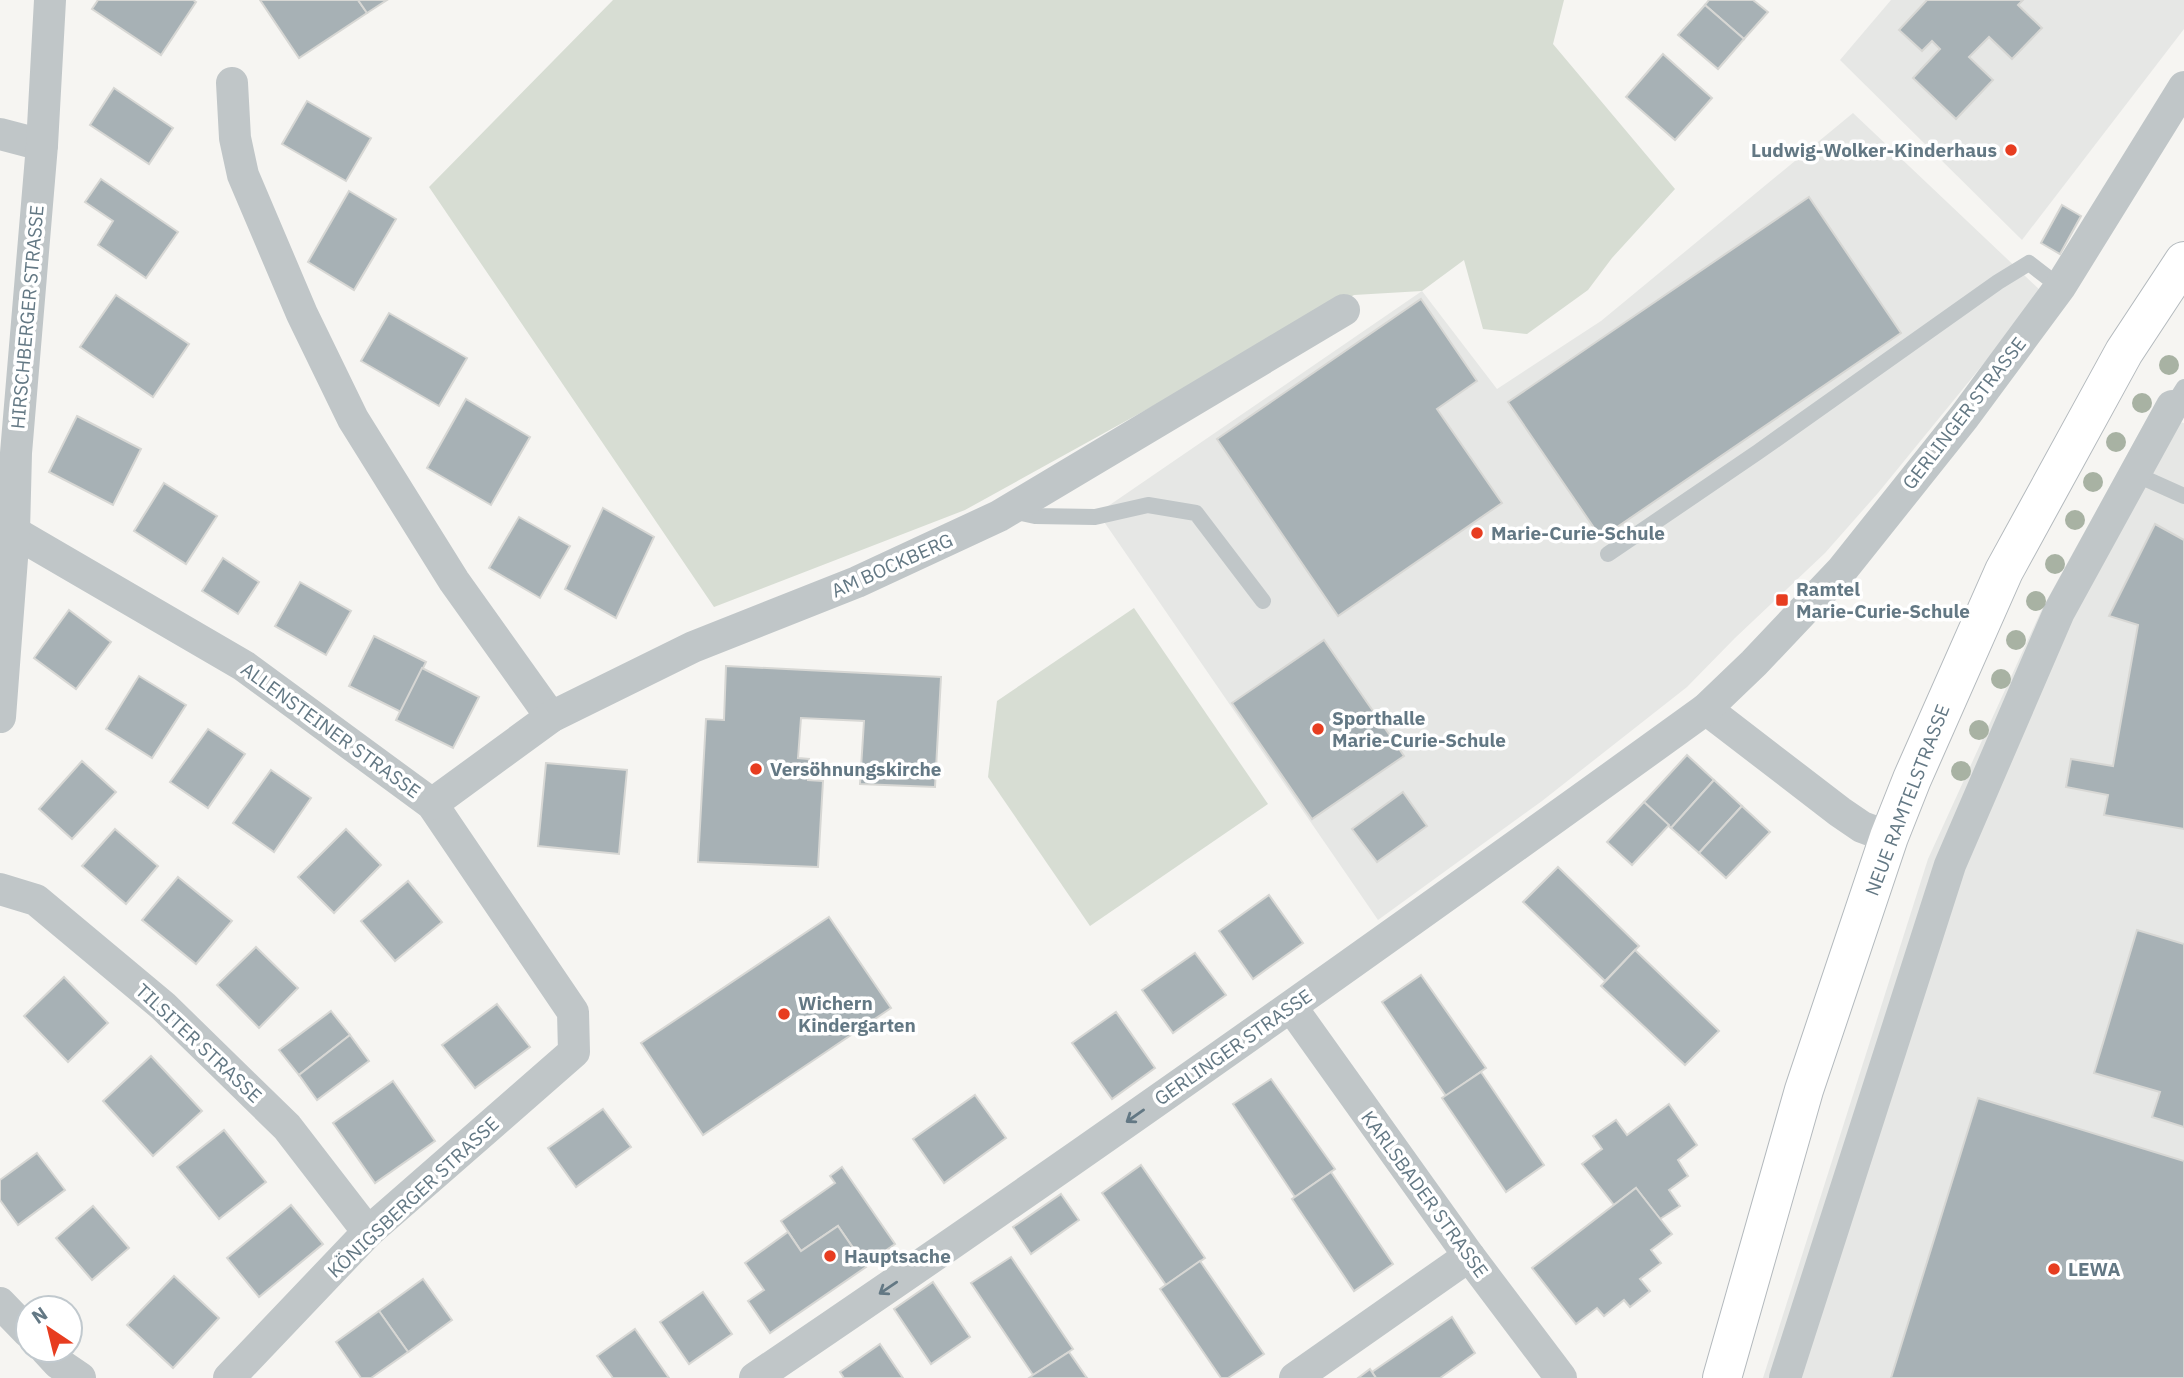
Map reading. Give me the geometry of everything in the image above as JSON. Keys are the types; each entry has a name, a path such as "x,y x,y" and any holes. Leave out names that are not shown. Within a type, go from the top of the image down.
{"main road":[{"name":"NEUE RAMTELSTRASSE","path":"1721,1378 1804,1090 1889,838 1912,779 2004,570 2124,352 2184,261"}],"street":[{"name":"HIRSCHBERGER STRASSE","path":"0,717 14,532 8,452 42,145 50,0"},
{"path":"233,83 235,138 243,175 302,314 353,419 453,581 551,717"},
{"name":"GERLINGER STRASSE","path":"755,1378 936,1256 1292,1008 1706,709 1754,663 1842,570 1964,417 2060,288 2184,88"},
{"path":"0,134 42,145"},
{"name":"AM BOCKBERG","path":"432,804 551,717 693,647 857,582 1010,510 1344,310"},
{"path":"1784,1378 1950,865 2059,612 2178,396"},
{"name":"ALLENSTEINER STRASSE","path":"14,532 244,666 432,804 573,1012 574,1052"},
{"path":"1706,709 1840,812 1862,827 1889,838"},
{"name":"TILSITER STRASSE","path":"0,889 36,900 163,1006 287,1127 368,1232"},
{"name":"KARLSBADER STRASSE","path":"1292,1008 1469,1256 1562,1378"},
{"name":"KÖNIGSBERGER STRASSE","path":"229,1378 368,1232 574,1052"},
{"path":"1295,1378 1469,1256"},
{"path":"0,1303 14,1318"},
{"path":"59,1364 80,1378"}],"lane":[{"path":"1608,554 1758,452 2008,275 2029,263 2060,288"},
{"path":"2135,474 2184,496"},
{"path":"1010,510 1035,516 1095,517 1148,505 1196,513 1263,601"}],"shaded area":[{"path":"613,0 1564,0 1553,44 1675,189 1612,258 1588,290 1527,334 1483,329 1464,260 1422,291 1354,295 965,510 714,607 429,187"},
{"name":"Ludwig-Wolker-Kinderhaus","path":"1891,0 2184,0 2184,29 2022,240 1840,60"},
{"name":"Marie-Curie-Schule","path":"1853,113 2042,292 1878,493 1825,553 1687,687 1542,801 1378,920 1098,513 1422,291 1497,389 1601,321"},
{"path":"2149,415 2184,423 2184,1378 1763,1378 1928,859 2042,609"},
{"path":"1134,608 1268,804 1090,926 988,777 997,701"}],"building":[{"path":"98,0 196,2 161,55 92,9"},
{"path":"260,0 358,0 367,13 299,58"},
{"path":"358,0 387,0 367,13"},
{"path":"1709,0 1753,0 1768,12 1744,39 1705,5"},
{"path":"1927,0 2023,0 2018,5 2042,28 2012,59 1989,37 1969,57 1993,80 1956,119 1913,78 1940,49 1932,41 1922,51 1899,30"},
{"path":"1705,5 1744,39 1718,69 1678,35"},
{"path":"1663,54 1712,98 1675,140 1626,97"},
{"path":"114,88 173,128 149,164 90,125"},
{"path":"307,101 371,138 346,181 282,144"},
{"path":"101,179 178,232 146,278 98,245 113,221 85,202"},
{"path":"349,191 396,219 354,290 308,262"},
{"path":"1809,197 1901,333 1601,538 1508,402"},
{"path":"2062,205 2081,216 2060,254 2041,243"},
{"path":"116,295 189,344 153,397 80,347"},
{"path":"1421,299 1477,381 1437,409 1502,503 1338,616 1217,439"},
{"path":"389,313 467,358 439,406 361,361"},
{"path":"466,399 530,437 491,505 427,468"},
{"path":"77,416 141,449 113,505 49,472"},
{"path":"164,483 217,516 186,564 134,531"},
{"path":"603,508 654,537 616,618 565,589"},
{"path":"519,517 570,546 540,598 489,568"},
{"path":"2155,524 2184,540 2184,829 2104,815 2108,795 2066,787 2071,759 2113,766 2138,625 2109,616"},
{"path":"223,558 259,582 238,614 202,591"},
{"path":"300,582 351,611 326,655 275,626"},
{"path":"69,610 111,642 76,689 34,658"},
{"path":"374,636 426,662 401,712 349,686"},
{"name":"Sporthalle Marie-Curie-Schule","path":"1324,640 1404,756 1312,819 1232,703"},
{"name":"Versöhnungskirche","path":"726,666 941,677 935,787 860,784 864,721 801,718 798,758 809,759 808,780 823,781 818,867 698,862 706,719 724,720"},
{"path":"422,668 479,697 453,748 396,720"},
{"path":"139,676 186,705 152,758 106,729"},
{"path":"208,729 245,754 208,808 170,782"},
{"path":"1687,755 1714,780 1671,828 1644,802"},
{"path":"82,761 116,792 72,839 39,809"},
{"path":"546,763 627,770 619,854 538,846"},
{"path":"271,770 311,798 274,852 233,823"},
{"path":"1714,780 1742,806 1699,853 1671,828"},
{"path":"1403,792 1427,826 1377,862 1352,829"},
{"path":"1644,802 1669,825 1632,865 1607,842"},
{"path":"1742,806 1770,832 1726,878 1699,853"},
{"path":"115,829 158,866 126,904 82,866"},
{"path":"346,829 381,865 334,913 298,877"},
{"path":"1558,867 1639,946 1605,981 1523,902"},
{"path":"178,877 232,921 196,964 142,920"},
{"path":"408,881 442,922 395,961 361,921"},
{"path":"1269,895 1303,943 1253,979 1219,931"},
{"path":"829,917 891,1008 703,1135 641,1043"},
{"path":"2137,930 2184,944 2184,1127 2152,1117 2160,1092 2094,1073"},
{"path":"256,947 298,988 259,1028 217,985"},
{"path":"1635,950 1719,1031 1685,1065 1601,986"},
{"path":"1195,953 1226,995 1173,1033 1142,990"},
{"path":"1421,975 1486,1068 1446,1096 1382,1002"},
{"path":"64,977 108,1023 68,1062 24,1016"},
{"path":"497,1004 530,1047 475,1088 442,1045"},
{"path":"331,1011 350,1035 299,1075 279,1050"},
{"path":"1116,1012 1155,1068 1112,1099 1072,1043"},
{"path":"350,1035 369,1061 317,1100 299,1075"},
{"path":"151,1056 202,1111 153,1156 103,1101"},
{"path":"1481,1072 1544,1165 1506,1192 1442,1098"},
{"path":"1271,1079 1335,1169 1295,1197 1233,1104"},
{"path":"393,1081 435,1141 375,1183 333,1123"},
{"path":"975,1095 1006,1138 944,1183 913,1139"},
{"name":"LEWA","path":"1978,1098 2184,1161 2184,1378 1891,1378"},
{"path":"1669,1104 1697,1145 1678,1160 1688,1176 1669,1190 1680,1206 1660,1219 1636,1188 1614,1205 1582,1164 1602,1149 1593,1136 1616,1120 1627,1135"},
{"path":"603,1109 631,1147 576,1187 548,1148"},
{"path":"224,1130 266,1182 219,1219 177,1167"},
{"path":"37,1153 65,1190 18,1225 0,1200 0,1180"},
{"path":"1141,1165 1205,1258 1166,1285 1102,1193"},
{"path":"842,1167 895,1244 865,1265 838,1226 801,1251 781,1221 835,1183 830,1176"},
{"path":"1331,1172 1393,1264 1354,1291 1292,1199"},
{"path":"1636,1188 1672,1234 1651,1250 1661,1263 1640,1279 1650,1291 1630,1307 1624,1300 1604,1316 1597,1308 1576,1324 1532,1268"},
{"path":"1061,1194 1079,1220 1031,1254 1013,1227"},
{"path":"291,1205 323,1244 259,1297 227,1258"},
{"path":"93,1206 129,1248 92,1280 56,1238"},
{"path":"838,1226 866,1267 770,1333 748,1301 764,1290 745,1263 788,1232 801,1251"},
{"path":"1011,1257 1073,1349 1033,1375 971,1283"},
{"path":"1200,1261 1264,1354 1228,1378 1221,1378 1160,1289"},
{"path":"174,1276 219,1318 173,1368 127,1325"},
{"path":"423,1279 452,1320 408,1352 379,1311"},
{"path":"933,1282 970,1337 931,1364 894,1309"},
{"path":"703,1292 732,1334 689,1364 660,1322"},
{"path":"379,1311 408,1352 371,1378 361,1378 336,1342"},
{"path":"1452,1317 1475,1353 1440,1378 1376,1378 1372,1372"},
{"path":"635,1329 669,1378 613,1378 597,1356"},
{"path":"880,1344 903,1378 844,1378 840,1372"},
{"path":"1069,1352 1087,1378 1029,1378 1033,1375"},
{"path":"1370,1369 1376,1378 1358,1378"}],"place":[{"name":"Ludwig-Wolker-Kinderhaus","path":"2011,150"},
{"name":"Marie-Curie-Schule","path":"1477,533"},
{"name":"Ramtel Marie-Curie-Schule","path":"1782,600"},
{"name":"Sporthalle Marie-Curie-Schule","path":"1318,729"},
{"name":"Versöhnungskirche","path":"756,769"},
{"name":"Wichern Kindergarten","path":"784,1014"},
{"name":"Hauptsache","path":"830,1256"},
{"name":"LEWA","path":"2054,1269"}]}
